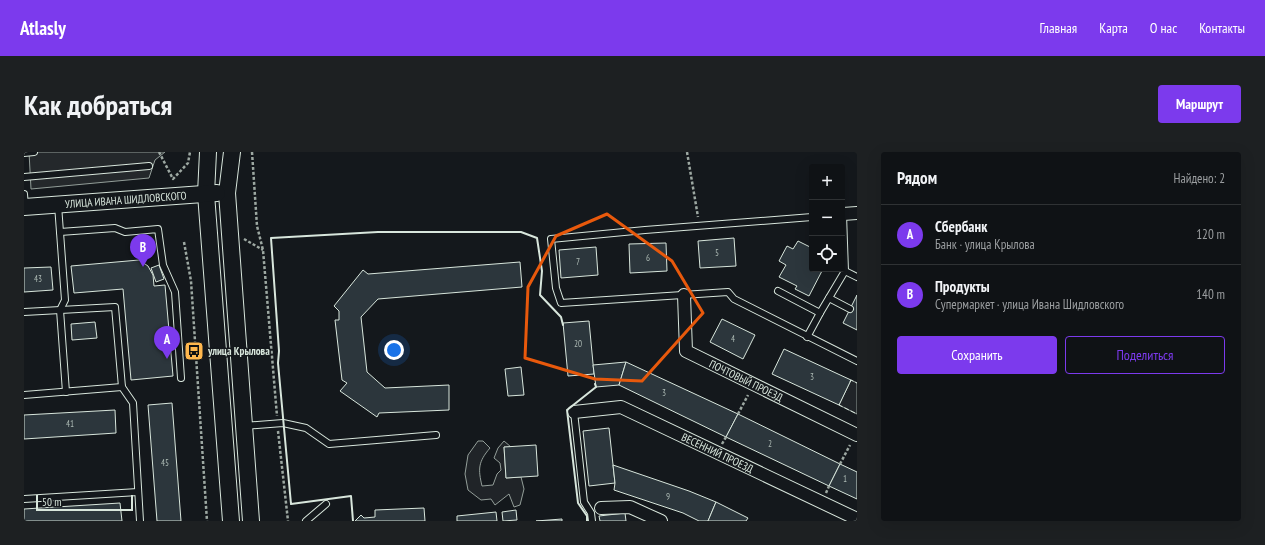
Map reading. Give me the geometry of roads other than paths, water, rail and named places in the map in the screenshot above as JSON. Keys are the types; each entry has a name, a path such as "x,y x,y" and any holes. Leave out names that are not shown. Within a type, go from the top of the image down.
{"main road":[{"path":"208,152 206,194 231,521"},
{"path":"232,152 227,192 251,521"},
{"name":"УЛИЦА ИВАНА ШИДЛОВСКОГО","path":"24,203 58,205 227,192"}],"street":[{"path":"845,214 857,213"},
{"name":"ПОЧТОВЫЙ ПРОЕЗД","path":"684,295 686,351 856,434"},
{"name":"ВЕСЕННИЙ ПРОЕЗД","path":"574,412 621,407 857,519"},
{"path":"601,508 630,507 661,521"}],"lane":[{"path":"24,153 34,152"},
{"path":"24,177 149,166"},
{"path":"58,205 65,300 60,310 66,392"},
{"path":"809,217 551,239 556,288 561,303 728,292 734,299 857,361"},
{"path":"60,232 115,228 125,232 158,229 163,265 175,292 181,378"},
{"path":"845,271 857,277"},
{"path":"807,337 844,272"},
{"path":"778,291 820,313"},
{"path":"829,298 850,308"},
{"path":"24,312 115,307 122,388 133,403 140,521"},
{"path":"24,395 122,388"},
{"path":"574,412 584,502 591,512 592,521"},
{"path":"244,426 283,423 306,428 329,444 436,435"},
{"path":"24,499 138,492"},
{"path":"306,521 326,504"}],"place":[{"name":"Продукты","path":"143,267"},
{"name":"улица Крылова","path":"194,351"},
{"name":"Сбербанк","path":"167,359"}]}
